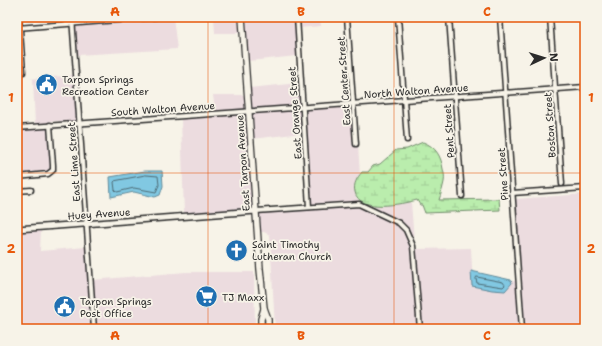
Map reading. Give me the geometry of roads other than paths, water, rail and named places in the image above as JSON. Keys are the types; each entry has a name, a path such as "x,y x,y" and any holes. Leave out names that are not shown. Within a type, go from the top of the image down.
{"main road":[{"name":"East Tarpon Avenue","path":"242,17 264,308 268,319 268,329"},
{"name":"East Tarpon Avenue","path":"261,329 260,319 264,308"}],"street":[{"path":"19,17 23,72"},
{"name":"East Lime Street","path":"72,17 94,329"},
{"path":"19,28 122,18 155,17"},
{"name":"East Orange Street","path":"297,17 309,207"},
{"name":"East Center Street","path":"347,17 356,144"},
{"path":"398,17 407,140"},
{"name":"Pent Street","path":"449,17 462,196"},
{"name":"Pine Street","path":"500,17 522,329"},
{"name":"Boston Street","path":"550,17 562,184"},
{"name":"North Walton Avenue","path":"248,111 585,87"},
{"name":"South Walton Avenue","path":"17,128 248,111"},
{"path":"17,176 48,174 53,170 54,165 50,125"},
{"path":"512,193 585,188"},
{"path":"17,192 31,190"},
{"path":"256,211 359,204 397,222 411,237 414,248 420,329"},
{"name":"Huey Avenue","path":"17,229 256,211"}],"water":[{"path":"145,171 162,171 163,186 160,195 155,197 134,192 111,197 110,177"},
{"path":"471,271 511,280 512,283 505,291 472,286"}],"place":[{"name":"Tarpon Springs Recreation Center","path":"46,85"},
{"name":"Saint Timothy Lutheran Church","path":"237,250"},
{"name":"TJ Maxx","path":"206,297"},
{"name":"Tarpon Springs Post Office","path":"64,307"}]}
